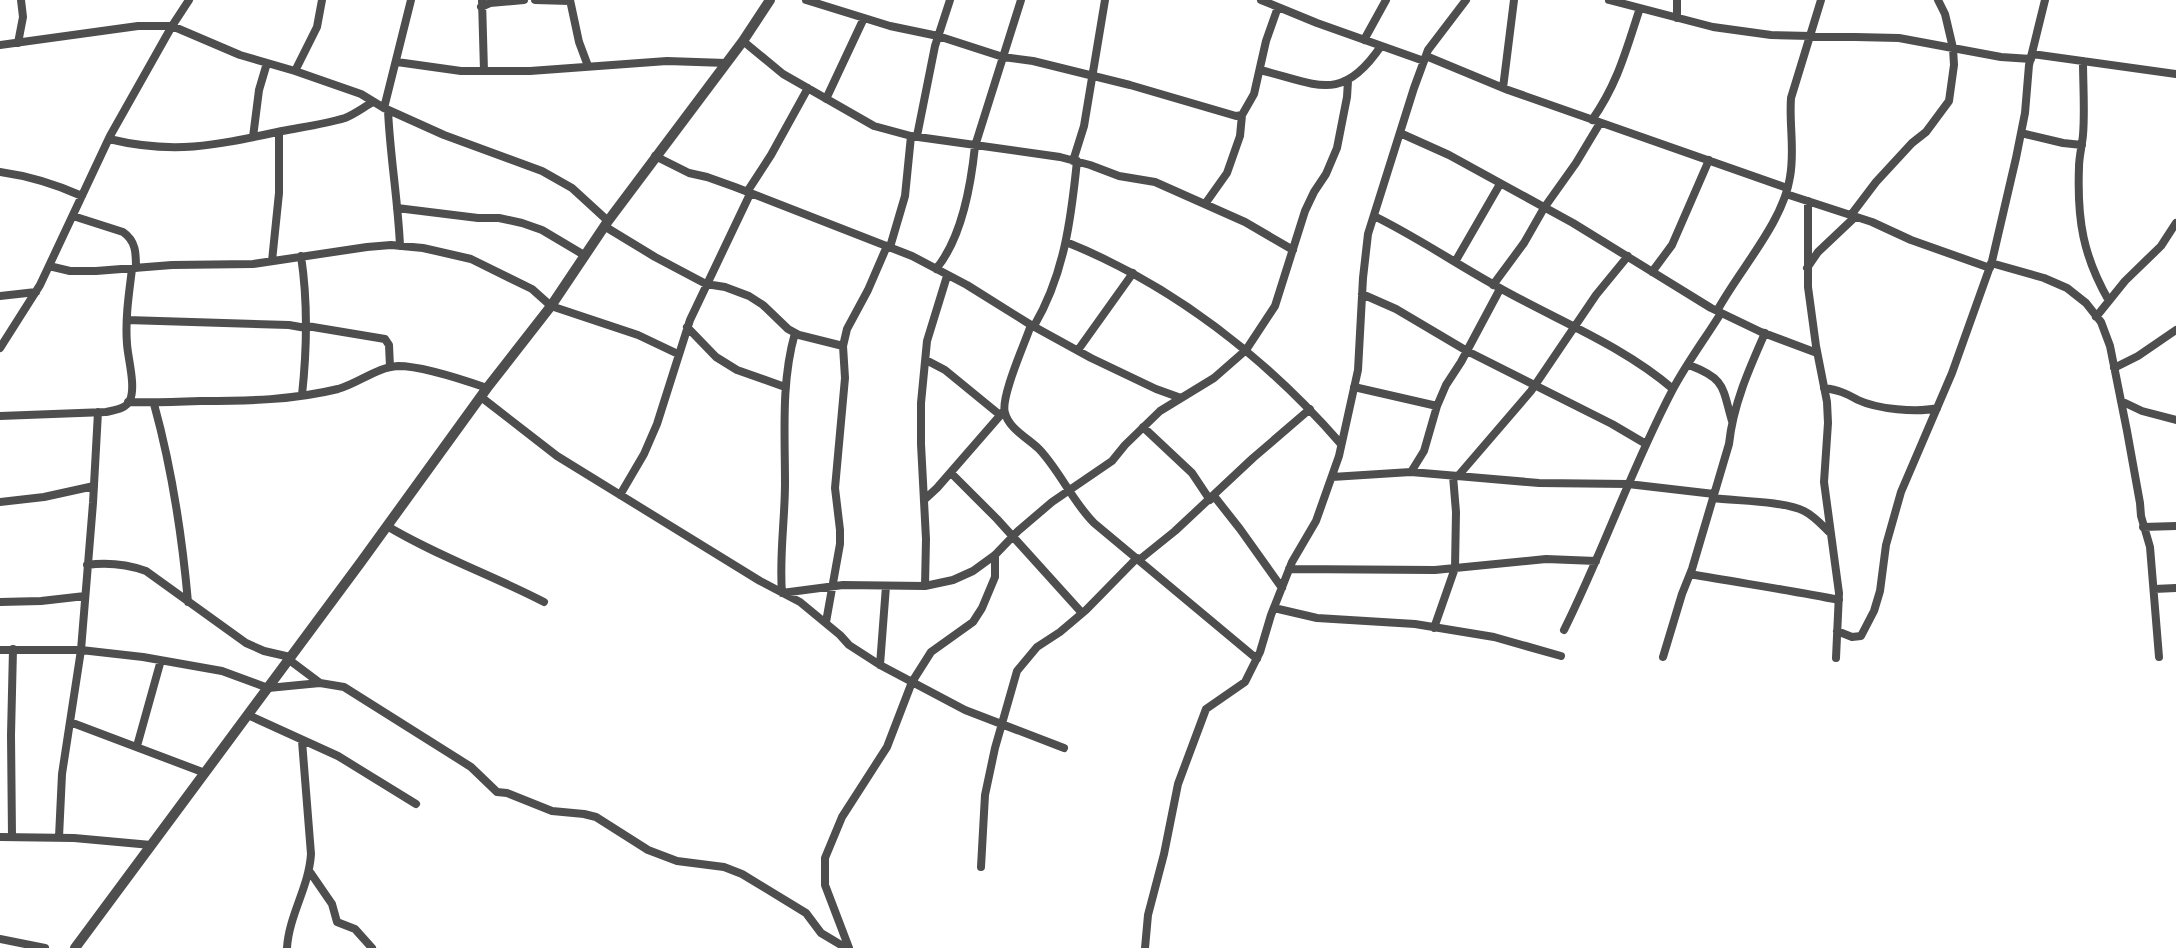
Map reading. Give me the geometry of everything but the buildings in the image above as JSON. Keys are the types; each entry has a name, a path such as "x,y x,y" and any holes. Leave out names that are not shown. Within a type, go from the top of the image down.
{"street":[{"path":"18,43 23,17 21,0"},
{"path":"0,348 36,292 109,139 171,26 189,0"},
{"path":"295,71 317,27 322,0"},
{"path":"400,246 386,109 411,0"},
{"path":"484,71 481,4 524,0"},
{"path":"535,0 570,1 579,42 588,66"},
{"path":"75,948 484,392 551,306 606,224 743,41 770,0"},
{"path":"806,0 864,18 938,36 1003,57 1033,61 1171,96 1227,114 1242,115"},
{"path":"826,622 840,544 836,488 845,378 843,346 847,329 889,247 905,196 914,136 938,36 950,0"},
{"path":"936,270 955,236 972,171 975,146 1021,0"},
{"path":"924,500 951,473 1002,413 1008,387 1033,326 1052,289 1066,242 1073,203 1075,161 1084,126 1105,0"},
{"path":"1262,0 1381,46 1425,59 1709,160 1911,240 1991,266 2044,278 2067,288 2086,303 2096,317 2110,346 2143,527 2150,547 2159,657"},
{"path":"1365,40 1386,0"},
{"path":"1145,948 1148,915 1164,854 1178,784 1206,709 1245,682 1257,659 1289,568 1316,521 1332,477 1358,370 1368,234 1428,50 1466,0"},
{"path":"1503,88 1514,0"},
{"path":"1609,0 1713,27 1747,32 1899,38 2001,57 2031,56 2083,61 2176,74"},
{"path":"1677,0 1677,18"},
{"path":"1564,630 1646,444 1673,389 1774,220 1786,191 1793,154 1791,98 1821,0"},
{"path":"1807,269 1818,252 1853,216 1876,183 1912,143 1926,132 1949,101 1953,48 1945,14 1938,0"},
{"path":"1837,631 1852,637 1861,636 1874,611 1880,591 1886,545 1901,492 1952,373 1991,266 2021,133 2031,56 2045,0"},
{"path":"1205,204 1227,173 1240,136 1242,115 1254,94 1277,4"},
{"path":"1411,472 1424,451 1437,406 1446,385 1467,351 1496,287 1544,208 1576,163 1620,72 1640,8"},
{"path":"826,99 864,18"},
{"path":"0,45 138,26 171,26 240,55 361,94 386,109 444,135 542,171 572,188 606,224 655,257 706,284 725,286 748,296 763,305 795,333 843,346"},
{"path":"743,41 783,74 874,126 914,136 1075,161 1119,176 1155,182 1245,222 1293,250"},
{"path":"1260,69 1320,85 1334,86 1357,75 1372,60 1381,46"},
{"path":"397,62 435,69 484,71 530,71 667,61 726,63"},
{"path":"2083,61 2079,196 2085,248 2094,275 2109,301"},
{"path":"253,137 259,90 267,63"},
{"path":"782,593 832,586 925,586 954,580 973,571 995,555 1013,536 1068,490 1112,461 1160,411 1214,378 1246,350 1275,306 1305,211 1326,174 1337,148 1348,81"},
{"path":"620,495 644,454 657,424 687,327 748,193 808,88"},
{"path":"109,139 135,146 186,148 279,132 347,117 373,102"},
{"path":"272,261 279,193 279,132"},
{"path":"2021,133 2082,145"},
{"path":"1401,134 1449,155 1544,208 1719,312 1817,353"},
{"path":"655,156 688,173 707,177 889,247 967,285 1033,326 1078,350 1156,389 1181,398"},
{"path":"1652,272 1672,245 1709,160"},
{"path":"0,172 34,178 82,196"},
{"path":"1455,262 1500,184"},
{"path":"1808,201 1808,287 1817,353 1827,402 1824,482 1829,532 1836,561 1839,600 1836,658"},
{"path":"397,208 478,218 499,218 522,223 552,236 584,255"},
{"path":"0,416 98,412 120,409 128,402 131,389 126,343 134,268 134,244 123,232 73,216"},
{"path":"1374,216 1421,241 1496,287 1574,327 1655,374 1673,389"},
{"path":"2096,317 2125,281 2161,246 2176,223"},
{"path":"1066,242 1133,273 1191,309 1246,350 1310,409 1341,444"},
{"path":"50,266 70,271 96,272 172,265 253,264 367,247 400,246 446,251 471,259 532,288 551,306 638,335 678,354"},
{"path":"301,256 307,327 302,395"},
{"path":"1434,628 1455,568 1456,476 1534,387 1596,295 1628,256"},
{"path":"1078,350 1133,273"},
{"path":"925,586 926,539 921,403 927,341 947,276"},
{"path":"0,296 36,292"},
{"path":"1362,294 1396,309 1467,351 1534,387 1585,410 1646,444"},
{"path":"127,320 289,325 385,339 389,345 390,368"},
{"path":"687,327 716,357 737,370 785,387"},
{"path":"2114,368 2138,356 2176,330"},
{"path":"782,593 779,564 785,485 785,387 788,358 795,333"},
{"path":"1663,657 1714,496 1729,444 1732,422 1747,374 1765,333"},
{"path":"926,360 945,370 1002,413 1018,432 1040,450 1094,523 1226,636 1257,659"},
{"path":"1689,365 1704,370 1722,385 1732,422"},
{"path":"128,402 154,404 261,400 302,395 340,388 390,368 413,368 464,380 484,392 556,456 800,602 826,622 849,645 880,665 965,710 1064,748"},
{"path":"1354,387 1437,406"},
{"path":"1824,388 1841,390 1859,400 1878,406 1909,410 1937,408"},
{"path":"2121,401 2142,411 2176,420"},
{"path":"154,404 163,435 184,549 188,602"},
{"path":"981,867 985,795 1001,724 1017,671 1037,647 1082,613 1138,559 1158,546 1265,447 1310,409"},
{"path":"60,837 62,774 81,650 98,412"},
{"path":"1143,427 1192,473 1240,529 1282,588"},
{"path":"1332,477 1411,472 1539,483 1628,484 1802,509 1812,515 1829,532"},
{"path":"951,473 1013,536 1082,613"},
{"path":"0,502 44,497 94,486"},
{"path":"387,526 435,552 544,602"},
{"path":"2143,527 2176,526"},
{"path":"847,948 825,885 825,858 842,817 887,747 912,682 931,652 973,622 982,608 995,577 995,555"},
{"path":"1289,568 1434,570 1546,559 1596,561"},
{"path":"87,565 110,563 146,571 246,643 289,658 320,683"},
{"path":"1690,574 1839,600"},
{"path":"880,665 886,586"},
{"path":"2154,589 2176,588"},
{"path":"0,602 42,601 85,596"},
{"path":"1274,608 1317,618 1415,624 1494,637 1561,656"},
{"path":"0,650 81,650 161,660 222,671 268,688 320,683 344,687 471,767 497,792 507,793 552,811 596,817 648,850 677,861 724,867 742,874 806,913 821,933 847,948"},
{"path":"12,837 13,650"},
{"path":"137,746 161,660"},
{"path":"248,715 338,756 416,804"},
{"path":"70,722 205,772"},
{"path":"287,948 294,915 310,872 311,854 302,741"},
{"path":"0,837 60,837 152,845"},
{"path":"310,872 332,904 337,922 355,928 372,948"},
{"path":"0,939 45,948"}]}
